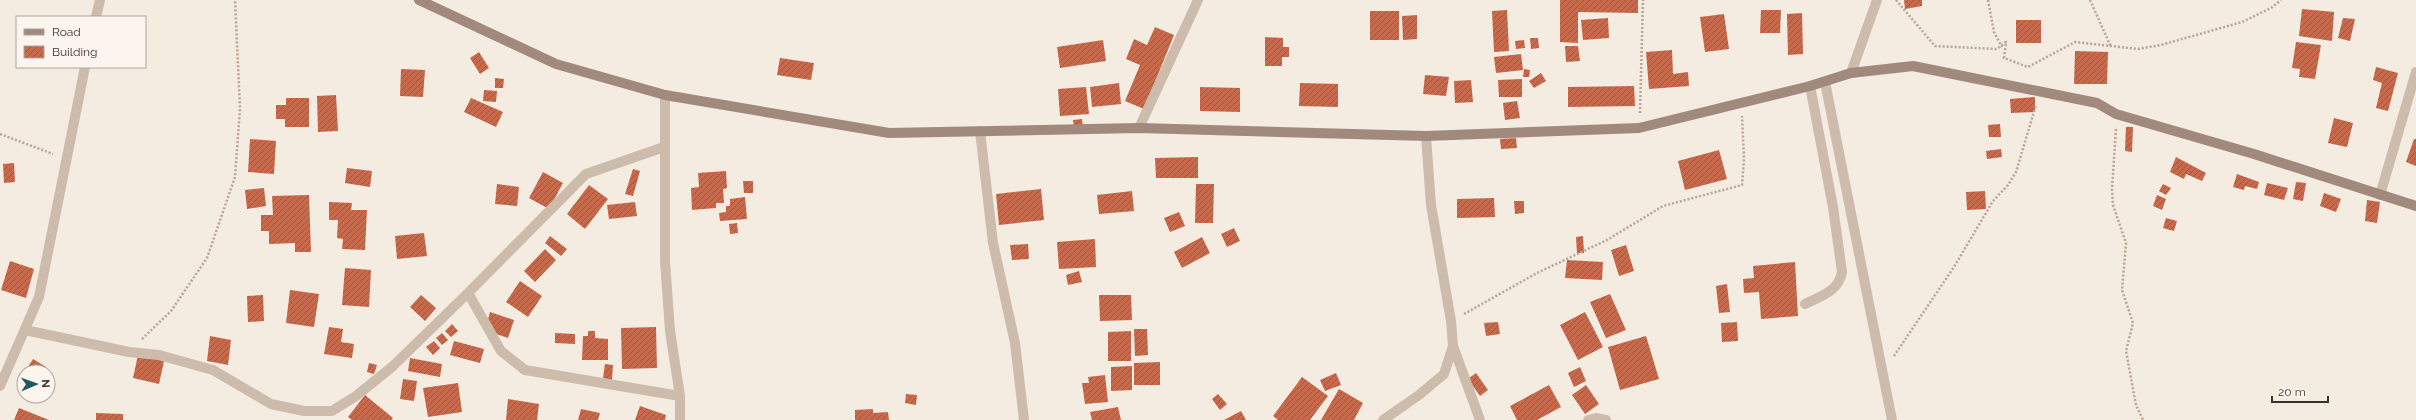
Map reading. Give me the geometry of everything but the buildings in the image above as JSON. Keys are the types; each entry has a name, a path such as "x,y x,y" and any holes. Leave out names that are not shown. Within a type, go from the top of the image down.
{"street":[{"path":"96,16 100,0"},
{"path":"419,0 556,64 665,94 889,133 1139,128 1426,136 1639,128 1810,86 1851,73 1913,66 2097,103 2116,114 2254,154 2416,206"},
{"path":"1139,128 1198,0"},
{"path":"1851,73 1877,0"},
{"path":"0,386 39,297 84,68"},
{"path":"2380,195 2416,72"},
{"path":"1825,82 1892,420"},
{"path":"1805,304 1832,290 1840,282 1842,272 1833,207 1810,86"},
{"path":"665,94 665,261 670,331 680,396 680,420"},
{"path":"980,131 993,243 1015,343 1024,420"},
{"path":"1426,136 1431,205 1451,321 1453,346 1480,420"},
{"path":"25,330 129,352 159,355 213,370 271,404 304,411 332,411 356,396 392,367 586,174 664,147"},
{"path":"468,293 500,351 525,370 680,396"},
{"path":"1383,420 1420,395 1444,374 1453,346"},
{"path":"1588,420 1596,418 1606,420"}],"path":[{"path":"129,352 171,311 207,258 235,177 240,108 235,0"},
{"path":"1639,128 1643,0"},
{"path":"1896,0 1935,46 1953,48 2002,47"},
{"path":"1988,0 1994,32 2002,47"},
{"path":"2090,0 2112,47"},
{"path":"2002,47 2006,42 2004,58 2028,67 2075,42 2138,49 2161,45 2242,22 2271,8 2281,0"},
{"path":"1883,372 1954,267 1993,201 2008,185 2016,172 2040,91"},
{"path":"1451,321 1537,273 1607,240 1663,206 1742,185 1744,160 1742,103"},
{"path":"2116,114 2112,189 2113,205 2126,243 2122,290 2133,323 2126,351 2136,405 2143,420"},
{"path":"0,134 66,159"}]}
